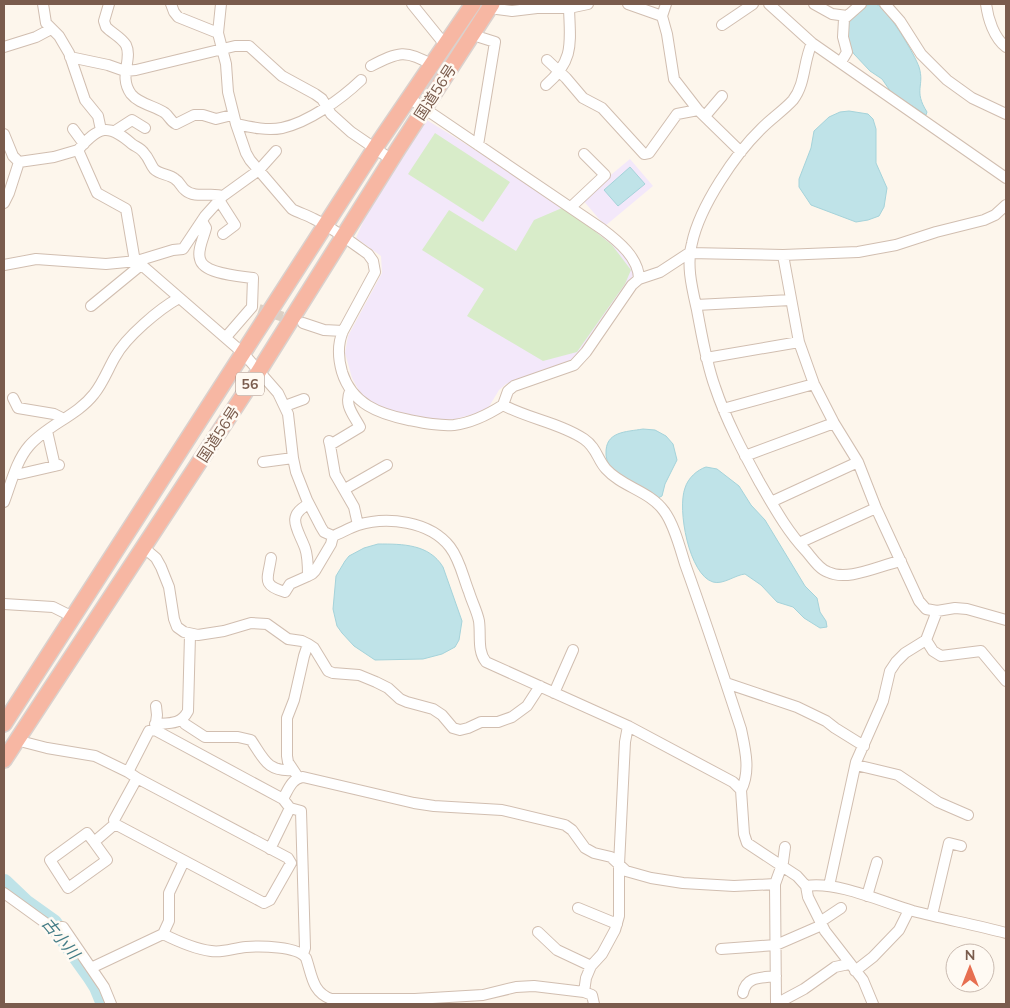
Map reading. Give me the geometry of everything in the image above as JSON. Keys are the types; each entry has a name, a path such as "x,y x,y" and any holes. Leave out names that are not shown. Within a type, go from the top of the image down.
{"highway":[{"name":"国道56号","path":"4,724 375,148 474,4"},
{"name":"国道56号","path":"4,760 259,371 491,6"}],"street":[{"path":"43,4 46,23 59,36 70,57 85,100 98,116 101,130"},
{"path":"109,4 104,21 106,28 121,38 127,48 129,57 125,77 132,95 164,112 170,121 176,124 194,115 203,115 216,119 234,120 269,129 282,128 307,118 349,91 361,80"},
{"path":"171,4 178,17 218,33"},
{"path":"221,4 218,33 234,120 246,153 292,210 326,225 368,254 373,261 375,272 343,331 338,358 343,376 350,390 363,403 383,414 431,425 456,424 486,414 504,405 508,391 514,386 574,365 586,352 632,285 639,279 660,272 689,253 783,255 858,252 896,245 936,232 984,220 995,215 1006,205"},
{"path":"412,4 446,46"},
{"path":"491,6 512,12 537,8 569,8 588,4"},
{"path":"628,4 662,16"},
{"path":"666,4 662,16 667,34 674,79 701,113 741,152"},
{"path":"722,25 753,4"},
{"path":"769,4 812,43 1006,178"},
{"path":"814,4 832,14 847,16"},
{"path":"841,62 847,52 842,28 844,19 862,4"},
{"path":"885,4 900,21 921,54 947,80 972,98 1006,114"},
{"path":"986,4 994,33 1000,43 1006,47"},
{"path":"546,85 560,73 569,53 569,8"},
{"path":"4,47 36,37 51,28"},
{"path":"473,35 495,42 478,145"},
{"path":"812,43 808,51 802,82 792,100 762,128 741,152 730,166 705,209 692,240 689,253 696,305 706,358 723,409 745,456 779,517 798,543 825,571 833,575 873,570 884,564 901,561"},
{"path":"70,57 108,65 125,71 159,66 236,46 249,46 282,76 316,94 331,114 351,132 392,160"},
{"path":"371,66 382,60 407,53 432,65"},
{"path":"547,60 582,98 602,108 644,154 649,153 677,114 701,113 722,96"},
{"path":"409,98 571,207 618,241 639,268 639,279"},
{"path":"115,131 132,120 145,128"},
{"path":"73,129 97,193 126,209 134,256 139,263 243,353 270,382 285,406 288,414 296,472 320,528 324,532 333,536 358,525 385,522 410,524 432,532 444,540 451,548 462,570 479,622 482,657 486,662 628,726 733,782 741,790"},
{"path":"4,134 13,156 20,162 54,157 81,147 89,138 101,130 115,131 134,146 140,148 156,171 174,178 185,191 193,194 213,194 221,198 235,225 223,234"},
{"path":"4,266 36,259 106,264 139,263 173,250 183,249 221,198 259,170 276,151"},
{"path":"571,207 605,175 584,154"},
{"path":"4,203 20,162"},
{"path":"202,221 206,228 199,258 202,264 209,270 253,278 255,308 226,337"},
{"path":"783,255 799,342 814,384 834,423 858,462 876,508 919,601 926,608 937,611 967,608 1006,620"},
{"path":"91,306 139,263"},
{"path":"4,502 10,475 30,444 94,395 115,356 123,346 163,307 179,298"},
{"path":"696,305 791,300"},
{"path":"303,323 324,330 343,331"},
{"path":"706,358 799,342"},
{"path":"723,409 814,384"},
{"path":"350,390 347,400 348,408 360,427 329,443 336,474 354,507 358,525"},
{"path":"13,398 18,408 54,414 64,419"},
{"path":"285,406 304,400"},
{"path":"504,405 564,429 585,440 596,451 605,468 613,476 654,500 665,511 696,592 741,729 745,751 746,781 741,790 744,834 747,843 798,876 806,886 808,897 821,923 863,980 874,1004"},
{"path":"745,456 834,423"},
{"path":"10,475 57,466 47,431"},
{"path":"263,462 293,458"},
{"path":"771,502 858,462"},
{"path":"345,489 387,465"},
{"path":"308,576 306,549 296,526 295,518 300,508 309,504"},
{"path":"798,543 876,508"},
{"path":"271,558 268,584 271,588 285,592 290,584 315,571 331,544 333,536"},
{"path":"143,547 156,558 161,567 168,587 177,626 190,634 198,635 224,631 251,623 260,622 268,624 288,639 302,641 314,648 328,671 359,675 376,682 388,688 400,699 433,709 442,715 453,728 460,730 481,722 498,722 512,718 527,706 540,686"},
{"path":"4,604 53,608 73,617"},
{"path":"829,886 856,765 883,701 890,672 896,662 905,654 926,640 937,611"},
{"path":"115,824 114,820 149,731 155,727 182,720 188,711 190,634"},
{"path":"926,640 932,651 941,656 981,651 1006,681"},
{"path":"283,799 296,774 287,756 287,718 294,700 308,644"},
{"path":"554,693 573,650"},
{"path":"726,683 798,707 826,721 864,746"},
{"path":"155,727 156,706"},
{"path":"182,720 205,737 238,737 251,740 262,758 281,771 414,803 502,810 565,825 572,830 585,848 594,853 611,857 626,872 683,883 734,886 775,884"},
{"path":"584,992 591,966 602,954 617,924 625,742 628,726"},
{"path":"155,727 283,799 290,808 301,811 305,948 303,954 317,990 322,995 331,999 415,999 483,994 516,986 534,986 584,992 592,995 594,1004"},
{"path":"16,740 47,748 95,756 288,858 291,863 270,900 264,903 115,824"},
{"path":"856,765 898,775 938,802 968,815"},
{"path":"270,849 290,808"},
{"path":"94,842 115,824"},
{"path":"87,833 94,842 107,860 68,888 50,860 87,833"},
{"path":"932,915 949,843 961,846"},
{"path":"776,1004 775,884 785,847"},
{"path":"91,968 163,934 169,921 169,893 184,861"},
{"path":"867,896 877,862"},
{"path":"806,886 817,884 829,886 909,910 986,927 1006,934"},
{"path":"4,892 51,927 63,927 104,987 111,1004"},
{"path":"578,908 617,924"},
{"path":"721,949 776,945 821,923 841,908"},
{"path":"776,1004 804,989 835,967 852,967 888,943 899,930 909,910"},
{"path":"538,932 557,950 591,966"},
{"path":"163,934 210,951 244,947 274,947 303,954"},
{"path":"743,993 745,985 749,981 776,976"}],"shaded area":[{"path":"427,120 544,193 614,243 635,269 631,281 573,362 506,384 499,390 487,410 456,419 444,420 386,410 367,400 359,391 352,378 345,353 348,336 382,273 381,256 356,238 370,206"},
{"path":"630,159 653,186 605,226 582,199"}],"green space":[{"path":"435,133 510,182 483,222 408,174"},
{"path":"562,208 612,245 631,270 625,284 577,352 543,361 467,316 484,289 422,250 449,210 516,251 534,220"}],"water":[{"path":"876,4 894,23 919,67 921,79 920,93 927,112 926,115 891,92 882,79 870,71 854,54 848,44 846,24 865,5"},
{"path":"849,111 868,114 873,119 876,129 876,163 887,188 884,207 879,216 856,222 811,205 799,187 799,179 811,148 814,131 829,117 840,112"},
{"path":"630,167 645,184 618,206 604,190"},
{"path":"643,429 655,430 666,436 673,444 677,460 665,484 662,496 658,498 618,475 609,465 606,454 609,441 613,437 624,432"},
{"path":"706,467 717,469 739,486 751,505 765,520 805,586 817,598 820,612 826,621 827,627 820,628 804,618 793,607 777,602 761,585 745,574 717,583 705,577 697,567 687,540 684,525 683,498 686,484 696,472"},
{"path":"378,544 397,544 415,547 437,559 443,567 462,621 459,640 455,647 442,654 423,659 375,660 354,646 342,633 337,626 333,609 336,576 349,556 364,548"}],"waterway":[{"name":"古小川","path":"4,883 25,903 53,923 91,976 105,1004"}],"tunnel":[{"path":"259,309 296,321"}]}
